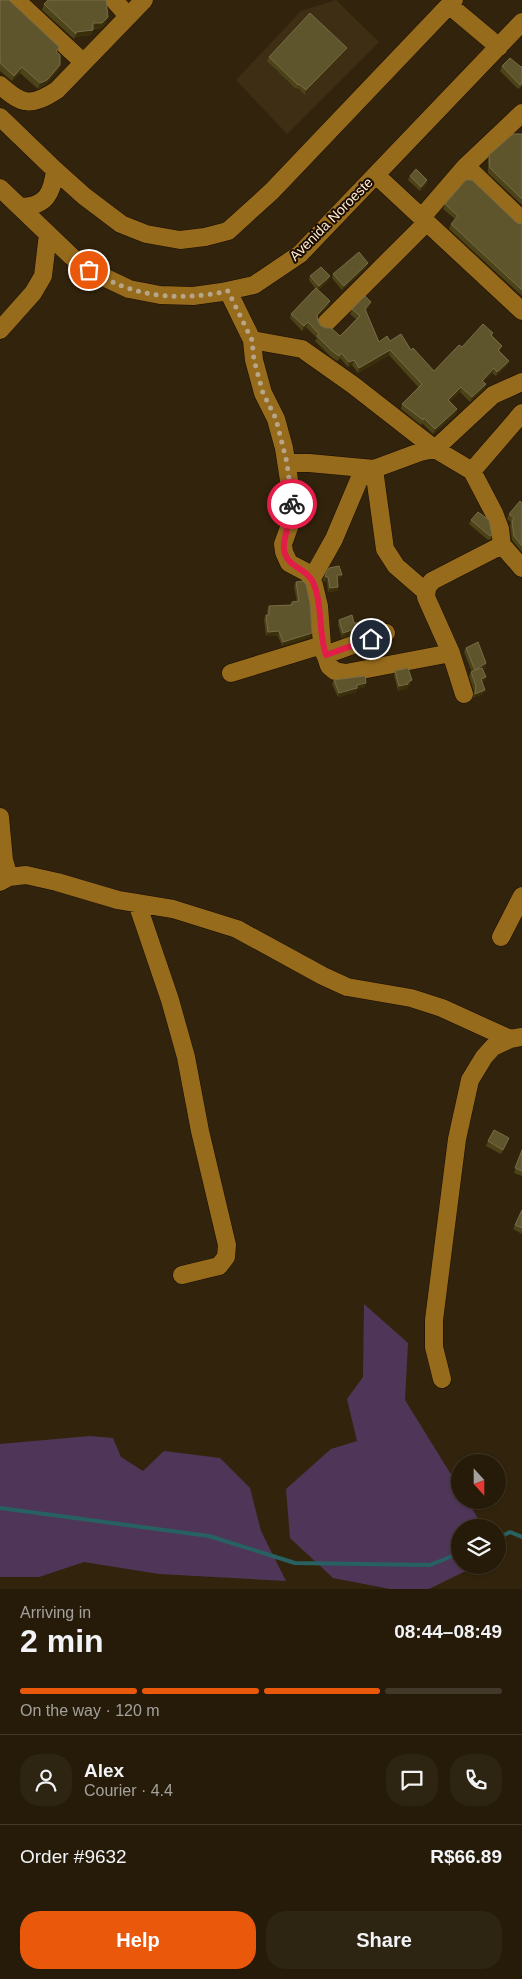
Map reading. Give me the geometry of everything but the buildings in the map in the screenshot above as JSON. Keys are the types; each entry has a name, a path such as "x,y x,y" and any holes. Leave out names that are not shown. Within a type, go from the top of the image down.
{"street":[{"path":"16,0 84,62"},
{"path":"114,0 128,16"},
{"path":"0,85 18,100 26,102 35,102 57,90 144,0"},
{"path":"0,117 55,170 121,224 146,234 180,240 205,237 228,231 272,191 452,3 499,48"},
{"name":"Avenida Noroeste","path":"8,200 89,270 129,289 160,295 193,296 254,285 300,254 522,22"},
{"path":"326,323 424,220 466,166 520,118"},
{"path":"466,166 522,220"},
{"path":"8,200 38,204 48,196 52,187 55,170"},
{"path":"376,175 522,311"},
{"path":"0,330 33,293 43,276 48,234"},
{"path":"228,291 252,340 254,360 263,393 276,419 287,463 293,506 291,522 283,544 284,552 289,563 308,574 311,580 319,606 324,650 329,666 335,671 346,673 451,653"},
{"path":"252,340 302,349 353,385 434,449 472,472 494,513 500,529 502,545 522,568"},
{"path":"287,463 369,468 434,449 493,395 522,382"},
{"path":"472,472 522,413"},
{"path":"311,580 334,539 369,468"},
{"path":"369,468 385,549 396,566 426,592"},
{"path":"464,694 451,653 426,598 427,588 432,582 502,545"},
{"path":"231,673 386,633"},
{"path":"0,817 4,880 26,875 58,882 118,900 173,909 237,929 347,987 410,998 442,1008 516,1038"},
{"path":"501,937 522,896"},
{"path":"137,903 170,1000 186,1057 200,1132 227,1245 226,1257 219,1266 182,1275"},
{"path":"442,1378 434,1347 434,1320 457,1139 470,1080 484,1057 493,1047 516,1038"}],"shaded area":[{"path":"336,0 379,42 287,134 236,80 301,11"},
{"path":"364,1304 408,1343 405,1400 451,1474 451,1509 472,1509 478,1519 451,1519 451,1574 460,1574 429,1589 390,1589 333,1578 290,1538 286,1489 331,1449 357,1441 347,1399 363,1377"},
{"path":"90,1436 113,1438 121,1457 143,1471 164,1451 220,1458 250,1488 261,1531 286,1581 159,1574 84,1562 39,1577 0,1577 0,1444"}],"waterway":[{"path":"0,1508 209,1536 295,1563 430,1565 451,1557"},
{"path":"506,1534 510,1532 522,1537"}],"way so far":[{"path":"89,270 129,289 160,295 193,296 228,291 252,340 254,360 263,393 276,419 287,463 292,491 292,504"}],"route":[{"path":"292,504 291,522 283,544 284,552 289,563 308,574 314,585 319,606 322,645 326,655 371,639"}]}
